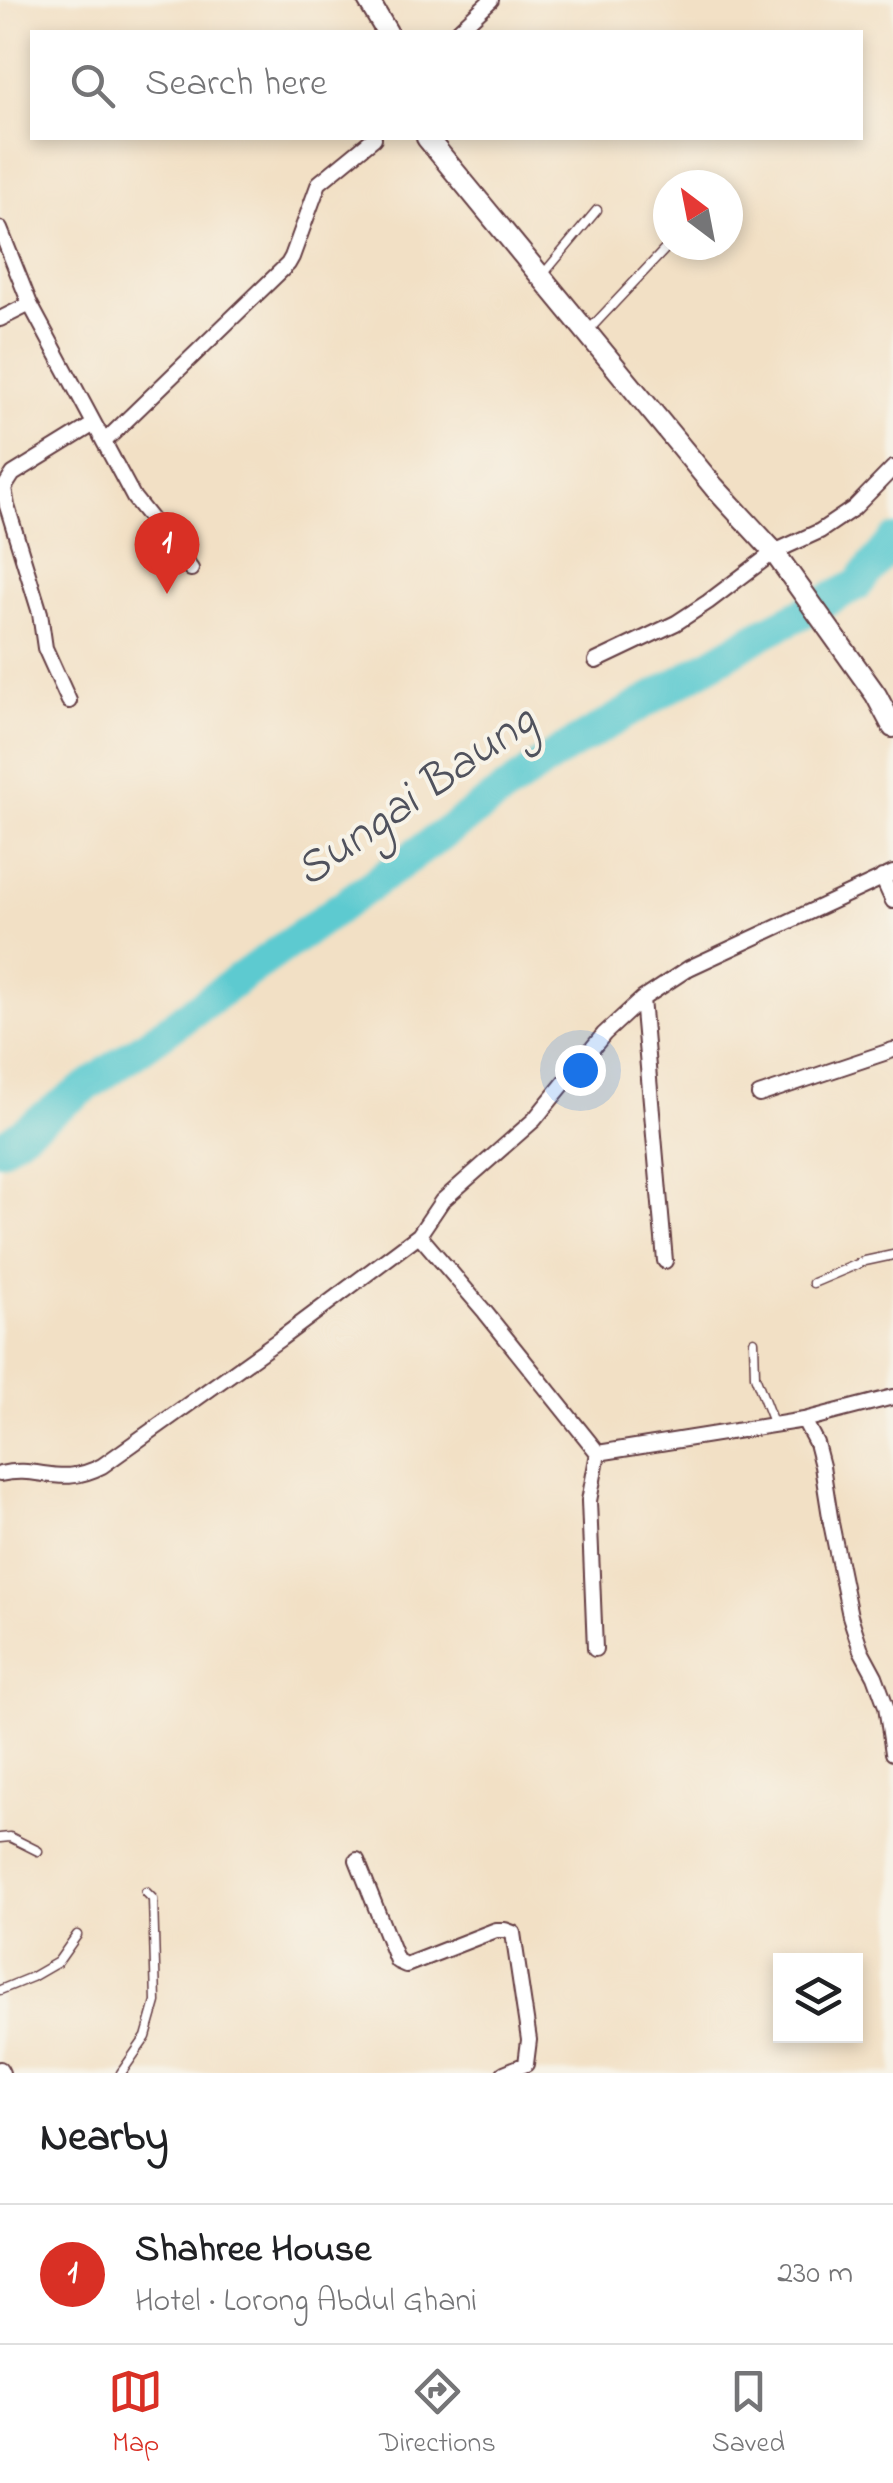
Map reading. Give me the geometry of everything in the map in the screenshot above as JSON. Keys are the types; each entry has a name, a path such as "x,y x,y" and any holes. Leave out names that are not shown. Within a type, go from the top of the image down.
{"street":[{"path":"368,0 386,30"},
{"path":"459,30 491,0"},
{"path":"104,442 290,262 319,183 372,140"},
{"path":"430,140 714,488 774,553 876,695 893,727"},
{"path":"0,229 30,304 134,498 192,569"},
{"path":"0,319 30,304"},
{"path":"70,700 45,648 40,613 6,506 4,488 13,474 94,424"},
{"path":"596,661 676,623 774,553 820,531 854,508 893,468"},
{"path":"0,1474 18,1471 75,1477 102,1466 280,1339 418,1235 442,1202 534,1120 604,1034 642,999 688,968 888,875 893,901"},
{"path":"642,999 666,1261"},
{"path":"759,1094 893,1050"},
{"path":"418,1235 598,1453 589,1500 595,1649"},
{"path":"598,1453 804,1420 893,1397"},
{"path":"804,1420 822,1466 850,1616 886,1706 893,1752"},
{"path":"357,1860 397,1961 406,1965 496,1930 512,1932 529,2053 526,2064 504,2073"}],"lane":[{"path":"541,277 596,210"},
{"path":"586,332 655,260"},
{"path":"813,1283 893,1254"},
{"path":"754,1341 755,1376 774,1425"},
{"path":"0,1838 10,1837 38,1851"},
{"path":"120,2073 146,2037 156,2002 153,1899 146,1892"},
{"path":"0,1990 32,1978 58,1962 78,1935"}],"waterway":[{"name":"Sungai Baung","path":"0,1148 555,755 756,637 857,585 893,541"}],"place":[{"name":"Shahree House","path":"167,594"}]}
